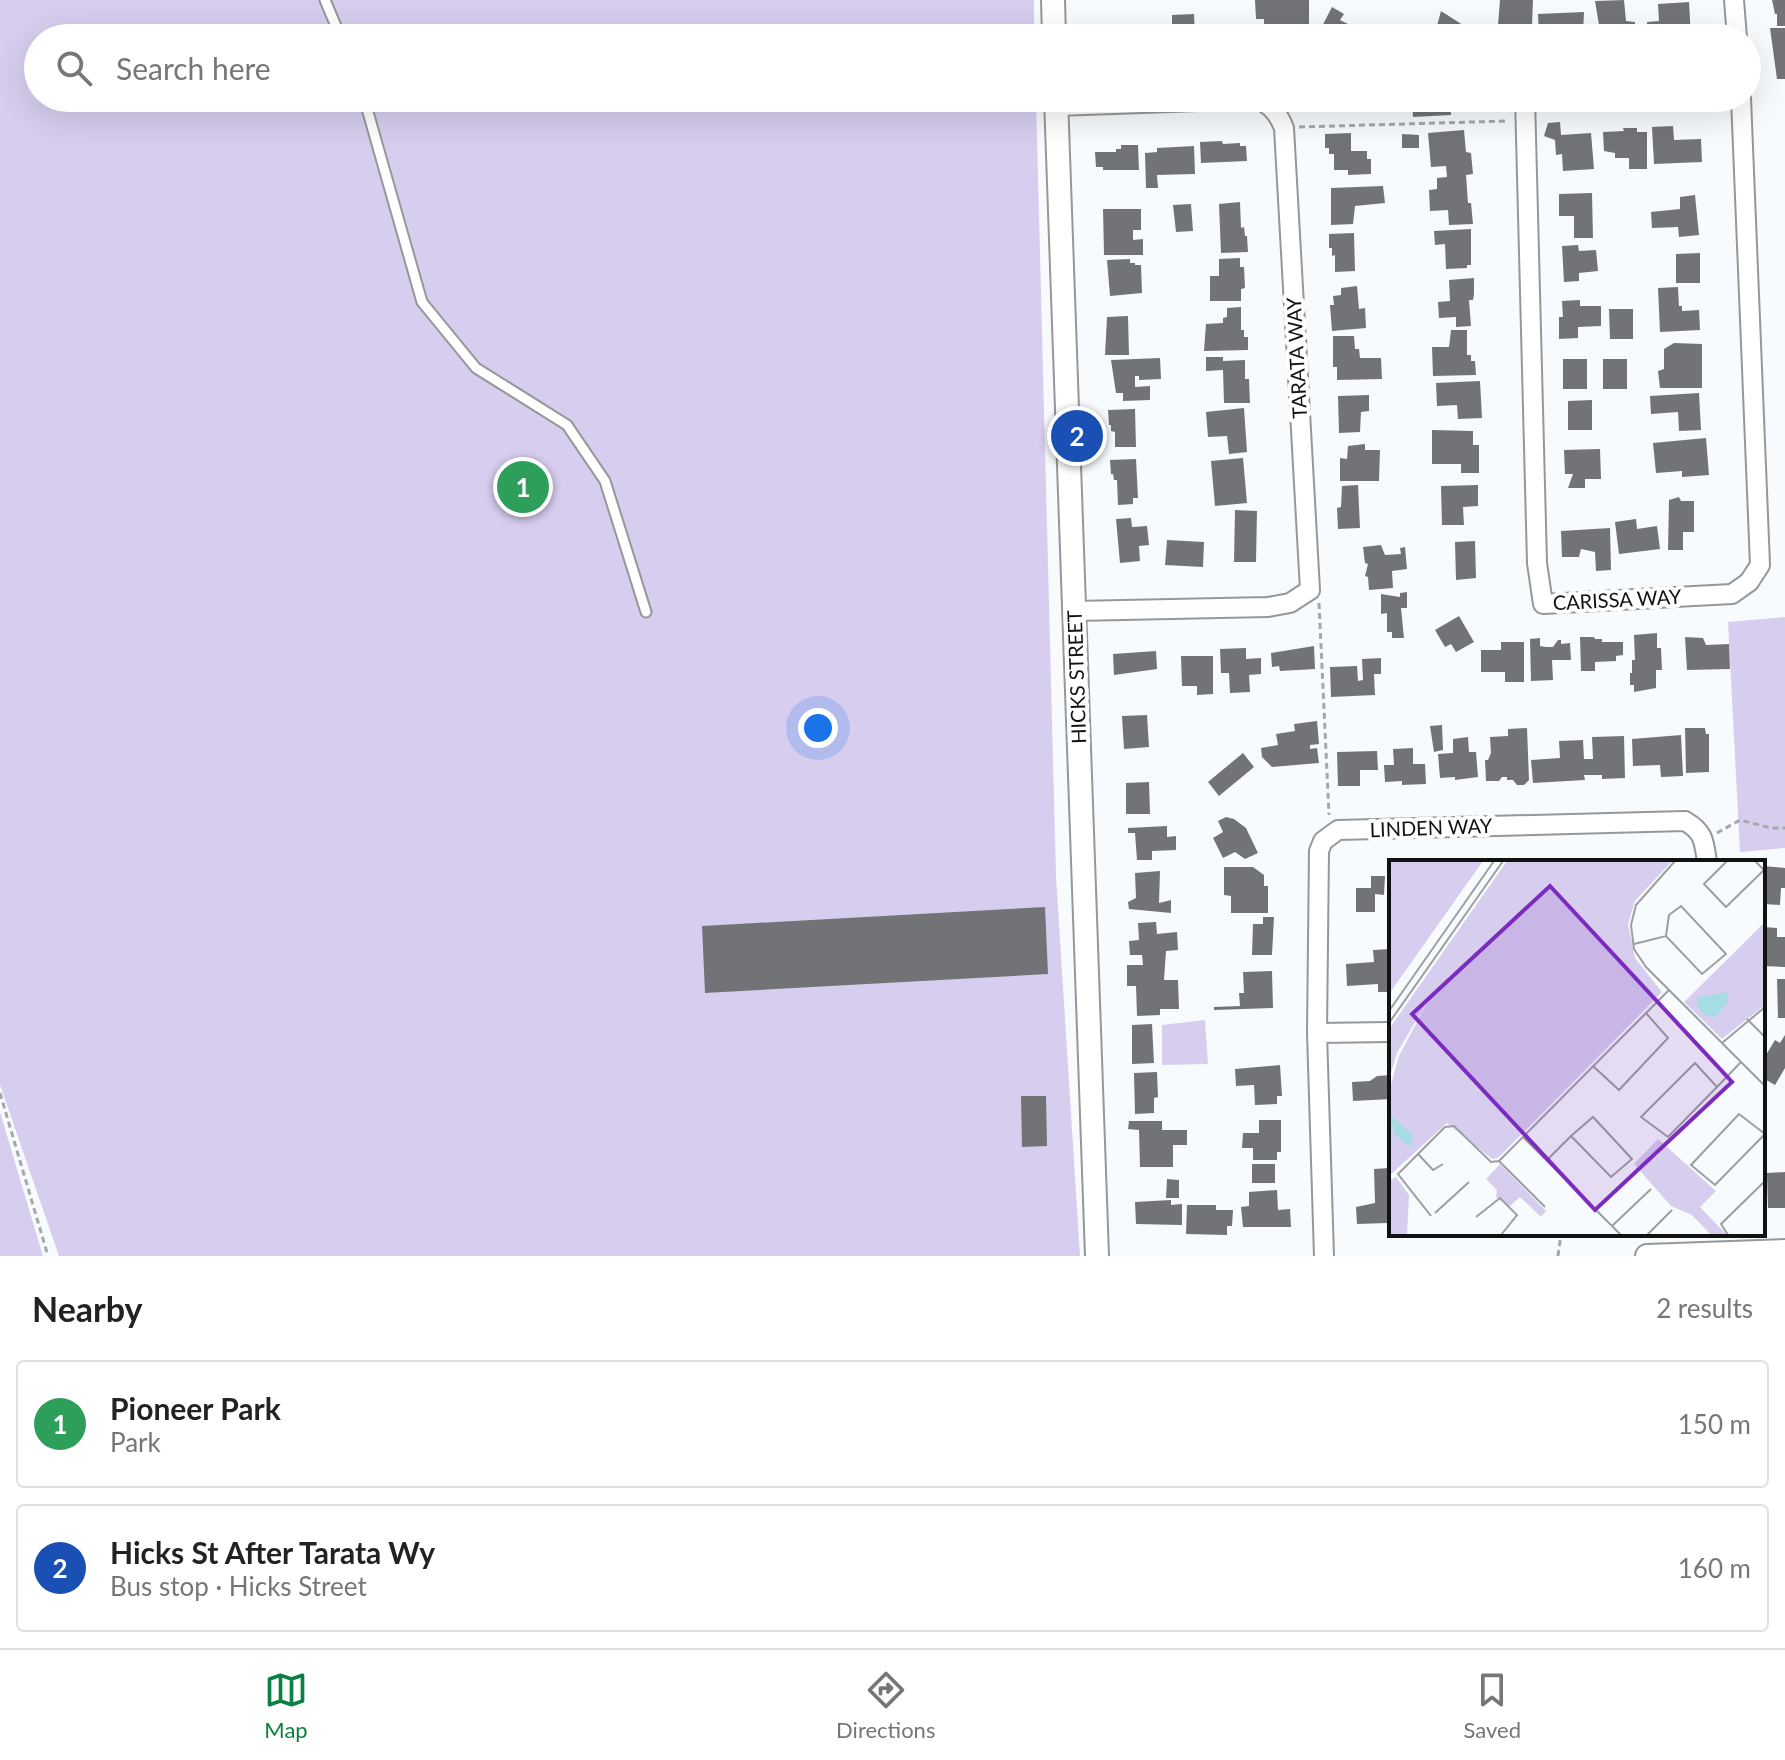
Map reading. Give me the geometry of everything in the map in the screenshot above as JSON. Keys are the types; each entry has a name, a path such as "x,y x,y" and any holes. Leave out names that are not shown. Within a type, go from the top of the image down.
{"street":[{"path":"1053,0 1054,24"},
{"path":"1734,0 1736,24"},
{"name":"HICKS STREET","path":"1056,112 1097,1256"},
{"path":"1275,112 1284,128"},
{"path":"1526,112 1526,120"},
{"name":"CARISSA WAY","path":"1526,120 1537,563 1543,604 1732,594 1749,582 1760,565 1742,112"},
{"name":"TARATA WAY","path":"1284,128 1310,590"},
{"path":"1075,611 1268,607 1290,603 1310,590"},
{"name":"LINDEN WAY","path":"1330,835 1338,830 1685,821 1697,828 1704,841"},
{"path":"1324,1256 1317,1033 1319,851 1330,835"},
{"path":"1704,841 1707,860"},
{"path":"1317,1033 1389,1032"},
{"path":"1647,1256 1785,1251"}],"lane":[{"path":"325,0 335,24"},
{"path":"368,112 422,302 476,368 567,425 605,481 646,612"}],"path":[{"path":"1284,128 1526,120"},
{"path":"1310,590 1319,602 1330,835"},
{"path":"1704,841 1740,820 1771,828 1785,828"},
{"path":"0,1093 48,1256"},
{"path":"1558,1256 1561,1236"}],"shaded area":[{"path":"0,0 1034,0 1034,24 24,24 24,112 1036,112 1056,876 1080,1256 59,1256 0,1085"},
{"path":"1785,617 1785,848 1740,852 1728,622"},
{"path":"1205,1020 1208,1064 1162,1065 1162,1025"},
{"path":"0,1112 43,1256 0,1256"}],"building":[{"path":"1255,0 1309,0 1309,24 1264,24 1264,19 1256,19"},
{"path":"1500,0 1533,0 1532,24 1498,24"},
{"path":"1624,0 1626,21 1635,24 1599,24 1595,1"},
{"path":"1772,0 1785,0 1785,26 1777,26"},
{"path":"1689,2 1690,24 1647,24 1659,21 1658,4"},
{"path":"1332,7 1344,14 1340,20 1348,24 1323,24"},
{"path":"1441,11 1461,24 1438,24"},
{"path":"1584,12 1583,24 1538,24 1538,14"},
{"path":"1194,14 1194,24 1172,24 1172,15"},
{"path":"1770,28 1785,28 1785,79 1777,79"},
{"path":"1413,112 1451,112 1451,115 1413,117"},
{"path":"1560,122 1561,135 1591,133 1594,169 1563,171 1562,154 1556,155 1555,140 1544,136 1548,123"},
{"path":"1673,126 1674,140 1701,139 1702,162 1654,164 1652,127"},
{"path":"1623,128 1647,132 1647,169 1629,169 1629,158 1615,158 1615,153 1604,151 1603,132 1624,131"},
{"path":"1464,130 1466,152 1471,153 1473,174 1466,175 1473,224 1449,225 1448,210 1430,211 1429,190 1437,189 1437,178 1447,177 1446,166 1431,167 1428,133"},
{"path":"1351,133 1351,151 1367,151 1367,159 1371,159 1371,174 1348,175 1348,170 1334,170 1334,154 1329,154 1329,148 1325,148 1325,134"},
{"path":"1402,134 1419,135 1419,148 1402,148"},
{"path":"1222,141 1223,144 1240,143 1240,146 1246,146 1247,161 1201,163 1200,142"},
{"path":"1121,145 1138,145 1139,170 1103,170 1103,167 1096,167 1095,152 1116,152"},
{"path":"1194,146 1195,174 1157,175 1158,188 1146,188 1145,153 1157,152 1157,148"},
{"path":"1383,186 1385,203 1355,206 1353,224 1331,225 1331,188"},
{"path":"1592,193 1593,238 1574,238 1574,216 1559,216 1559,194"},
{"path":"1695,195 1699,235 1679,237 1678,227 1652,228 1651,212 1680,209 1680,197"},
{"path":"1240,202 1241,228 1244,227 1247,236 1248,252 1221,253 1219,204"},
{"path":"1191,204 1193,231 1176,232 1173,205"},
{"path":"1103,209 1141,209 1141,230 1133,230 1133,240 1143,239 1143,255 1104,255"},
{"path":"1471,229 1471,265 1446,269 1445,244 1435,245 1434,231"},
{"path":"1354,233 1355,271 1335,272 1335,255 1332,256 1332,248 1329,248 1329,234"},
{"path":"1578,245 1579,251 1596,250 1598,271 1579,273 1579,281 1564,282 1562,246"},
{"path":"1700,253 1700,283 1676,283 1676,254"},
{"path":"1240,258 1240,267 1244,267 1245,288 1241,289 1241,301 1210,301 1210,276 1219,276 1219,259"},
{"path":"1130,259 1130,263 1141,265 1142,293 1110,296 1107,260"},
{"path":"1474,278 1473,300 1469,300 1471,326 1456,327 1456,317 1439,318 1438,302 1450,301 1449,280"},
{"path":"1357,286 1359,309 1365,308 1366,328 1332,331 1330,305 1334,305 1333,296 1341,295 1341,288"},
{"path":"1678,287 1682,311 1699,310 1700,330 1660,332 1658,288"},
{"path":"1580,300 1580,306 1601,306 1601,326 1578,327 1578,338 1559,339 1562,301"},
{"path":"1241,307 1241,330 1244,330 1244,337 1248,337 1248,350 1204,351 1206,324 1223,323 1227,308"},
{"path":"1609,309 1633,309 1633,339 1610,339"},
{"path":"1128,316 1129,355 1105,355 1107,317"},
{"path":"1451,330 1467,330 1467,355 1475,361 1476,375 1433,376 1432,347 1449,347"},
{"path":"1333,336 1354,336 1355,349 1359,349 1360,358 1381,358 1382,379 1337,380 1337,367 1333,367"},
{"path":"1674,343 1702,344 1702,388 1660,388 1658,371 1664,369 1664,349"},
{"path":"1206,357 1223,357 1223,361 1245,360 1250,403 1224,403 1223,370 1206,371"},
{"path":"1160,358 1161,379 1139,380 1139,376 1135,376 1135,387 1150,386 1150,400 1123,401 1123,393 1116,393 1111,360"},
{"path":"1563,359 1587,359 1587,389 1563,389"},
{"path":"1603,359 1627,359 1627,389 1603,389"},
{"path":"1480,381 1482,418 1458,419 1457,405 1437,406 1436,383"},
{"path":"1699,393 1701,430 1679,431 1678,412 1651,414 1650,396"},
{"path":"1369,395 1369,411 1361,412 1360,432 1339,433 1338,396"},
{"path":"1592,400 1592,430 1568,430 1568,401"},
{"path":"1244,408 1247,452 1229,454 1227,436 1208,437 1206,412"},
{"path":"1135,409 1136,447 1115,447 1115,432 1109,425 1108,410"},
{"path":"1432,430 1473,431 1473,445 1479,445 1479,473 1461,473 1461,464 1432,464"},
{"path":"1706,438 1709,475 1682,477 1682,471 1656,473 1653,443"},
{"path":"1365,444 1365,450 1380,450 1379,481 1340,481 1340,458 1347,459 1348,446"},
{"path":"1600,449 1601,479 1585,479 1585,488 1568,488 1573,474 1565,474 1564,450"},
{"path":"1243,458 1247,503 1215,506 1211,461"},
{"path":"1136,459 1138,498 1133,498 1133,504 1118,505 1117,480 1111,474 1110,460"},
{"path":"1358,485 1360,528 1338,529 1337,508 1341,507 1342,486"},
{"path":"1478,485 1478,506 1463,507 1464,525 1442,525 1441,486"},
{"path":"1679,497 1681,501 1694,501 1694,532 1683,532 1683,550 1668,550 1669,500"},
{"path":"1235,510 1257,511 1256,562 1234,562"},
{"path":"1131,518 1132,527 1147,526 1149,545 1139,546 1140,561 1120,563 1116,519"},
{"path":"1636,519 1637,529 1657,526 1660,549 1619,554 1615,522"},
{"path":"1610,528 1611,570 1596,571 1595,552 1581,549 1579,557 1562,557 1561,531"},
{"path":"1167,540 1204,542 1203,567 1165,565"},
{"path":"1475,541 1476,578 1456,580 1455,542"},
{"path":"1381,545 1385,555 1401,554 1400,548 1405,547 1407,569 1392,571 1393,588 1369,590 1368,577 1365,576 1368,564 1365,563 1363,547"},
{"path":"1407,592 1407,608 1401,608 1404,638 1392,638 1392,632 1387,632 1387,613 1381,614 1381,594 1400,597 1400,593"},
{"path":"1459,616 1474,642 1456,652 1451,644 1445,647 1435,630"},
{"path":"1657,633 1662,670 1656,670 1656,688 1634,692 1634,685 1630,685 1630,673 1632,660 1635,660 1634,635"},
{"path":"1580,637 1594,637 1602,639 1602,642 1623,642 1623,655 1616,656 1616,661 1595,662 1595,671 1581,671"},
{"path":"1685,637 1703,638 1706,645 1729,644 1730,669 1687,670"},
{"path":"1540,638 1540,646 1546,647 1553,647 1558,640 1561,644 1570,643 1571,660 1552,660 1553,680 1531,681 1530,639"},
{"path":"1501,642 1524,642 1524,682 1505,682 1505,672 1481,672 1481,650 1501,650"},
{"path":"1314,646 1315,669 1280,671 1279,666 1272,667 1271,653"},
{"path":"1246,648 1246,659 1261,658 1261,674 1249,675 1250,692 1230,693 1229,673 1221,673 1220,649"},
{"path":"1156,651 1157,669 1114,675 1113,654"},
{"path":"1181,656 1213,656 1213,694 1197,695 1197,686 1182,686"},
{"path":"1381,658 1381,674 1374,674 1375,695 1331,697 1330,667 1357,666 1358,681 1363,680 1362,659"},
{"path":"1147,715 1149,747 1124,749 1122,716"},
{"path":"1317,721 1319,744 1310,745 1310,749 1317,748 1319,763 1272,767 1262,757 1261,748 1278,745 1276,734 1295,731 1294,724"},
{"path":"1442,725 1443,750 1434,752 1430,726"},
{"path":"1527,728 1529,780 1524,785 1517,785 1507,777 1499,781 1486,781 1485,760 1491,753 1490,737 1508,736 1508,729"},
{"path":"1685,728 1705,728 1706,734 1709,734 1709,772 1686,773"},
{"path":"1681,735 1683,776 1661,777 1660,765 1633,766 1632,739"},
{"path":"1624,736 1625,778 1602,779 1602,775 1584,775 1585,780 1533,783 1531,760 1560,758 1559,741 1583,740 1584,759 1593,759 1592,737"},
{"path":"1468,737 1469,752 1476,752 1478,777 1440,778 1438,754 1453,753 1453,739"},
{"path":"1413,748 1413,764 1425,764 1426,784 1385,782 1384,765 1394,765 1393,749"},
{"path":"1377,751 1378,770 1360,770 1360,786 1338,786 1337,752"},
{"path":"1243,753 1254,767 1219,796 1208,782"},
{"path":"1149,782 1150,814 1126,814 1126,783"},
{"path":"1226,817 1246,828 1258,853 1245,859 1235,852 1223,858 1213,838 1223,832 1218,821"},
{"path":"1167,826 1167,837 1176,836 1176,850 1152,851 1152,860 1137,860 1135,833 1128,833 1128,828"},
{"path":"1765,866 1785,868 1785,888 1781,888 1780,905 1765,904"},
{"path":"1224,867 1253,867 1264,875 1264,886 1268,886 1268,913 1231,913 1231,896 1224,895"},
{"path":"1160,871 1159,903 1171,900 1171,913 1129,909 1128,902 1136,898 1135,873"},
{"path":"1371,876 1385,876 1384,895 1375,894 1375,912 1356,912 1356,888 1371,888"},
{"path":"1045,907 1048,974 705,993 702,926"},
{"path":"1263,917 1274,917 1272,955 1252,955 1253,924 1263,924"},
{"path":"1156,922 1157,934 1177,932 1178,950 1166,951 1164,980 1178,980 1179,1009 1160,1009 1160,1015 1137,1016 1136,986 1127,986 1127,965 1143,965 1142,955 1130,955 1129,941 1139,940 1138,923"},
{"path":"1765,927 1777,928 1777,937 1785,937 1785,967 1765,966"},
{"path":"1389,949 1389,992 1378,992 1378,984 1347,986 1346,964 1374,962 1373,950"},
{"path":"1272,971 1273,1008 1214,1010 1214,1007 1240,1006 1239,993 1244,993 1243,972"},
{"path":"1777,979 1785,979 1785,1018 1778,1018"},
{"path":"1152,1024 1154,1063 1132,1064 1132,1025"},
{"path":"1785,1035 1785,1068 1775,1085 1765,1079 1765,1057 1775,1040 1780,1043"},
{"path":"1280,1065 1282,1096 1277,1096 1277,1104 1255,1105 1254,1085 1236,1086 1235,1069"},
{"path":"1157,1072 1158,1097 1154,1098 1154,1113 1135,1114 1134,1073"},
{"path":"1389,1075 1389,1099 1353,1101 1352,1082 1370,1081 1377,1076"},
{"path":"1021,1096 1046,1096 1047,1146 1022,1147"},
{"path":"1259,1120 1281,1120 1281,1152 1277,1152 1277,1160 1253,1160 1253,1148 1242,1148 1243,1133 1259,1133"},
{"path":"1129,1121 1162,1121 1162,1130 1187,1130 1187,1145 1173,1145 1173,1167 1140,1167 1139,1130 1128,1129"},
{"path":"1252,1164 1275,1164 1275,1183 1252,1183"},
{"path":"1389,1168 1388,1223 1357,1224 1356,1207 1375,1203 1374,1169"},
{"path":"1785,1172 1785,1208 1768,1208 1767,1173"},
{"path":"1167,1179 1179,1180 1179,1198 1166,1198"},
{"path":"1277,1190 1278,1210 1290,1209 1291,1227 1243,1227 1241,1207 1249,1206 1249,1192"},
{"path":"1171,1200 1171,1205 1182,1204 1182,1225 1136,1224 1135,1202"},
{"path":"1187,1205 1216,1205 1216,1210 1233,1210 1232,1226 1227,1226 1227,1235 1186,1234"}],"place":[{"name":"Hicks St After Tarata Wy","path":"1077,436"},
{"name":"Pioneer Park","path":"523,487"}]}
